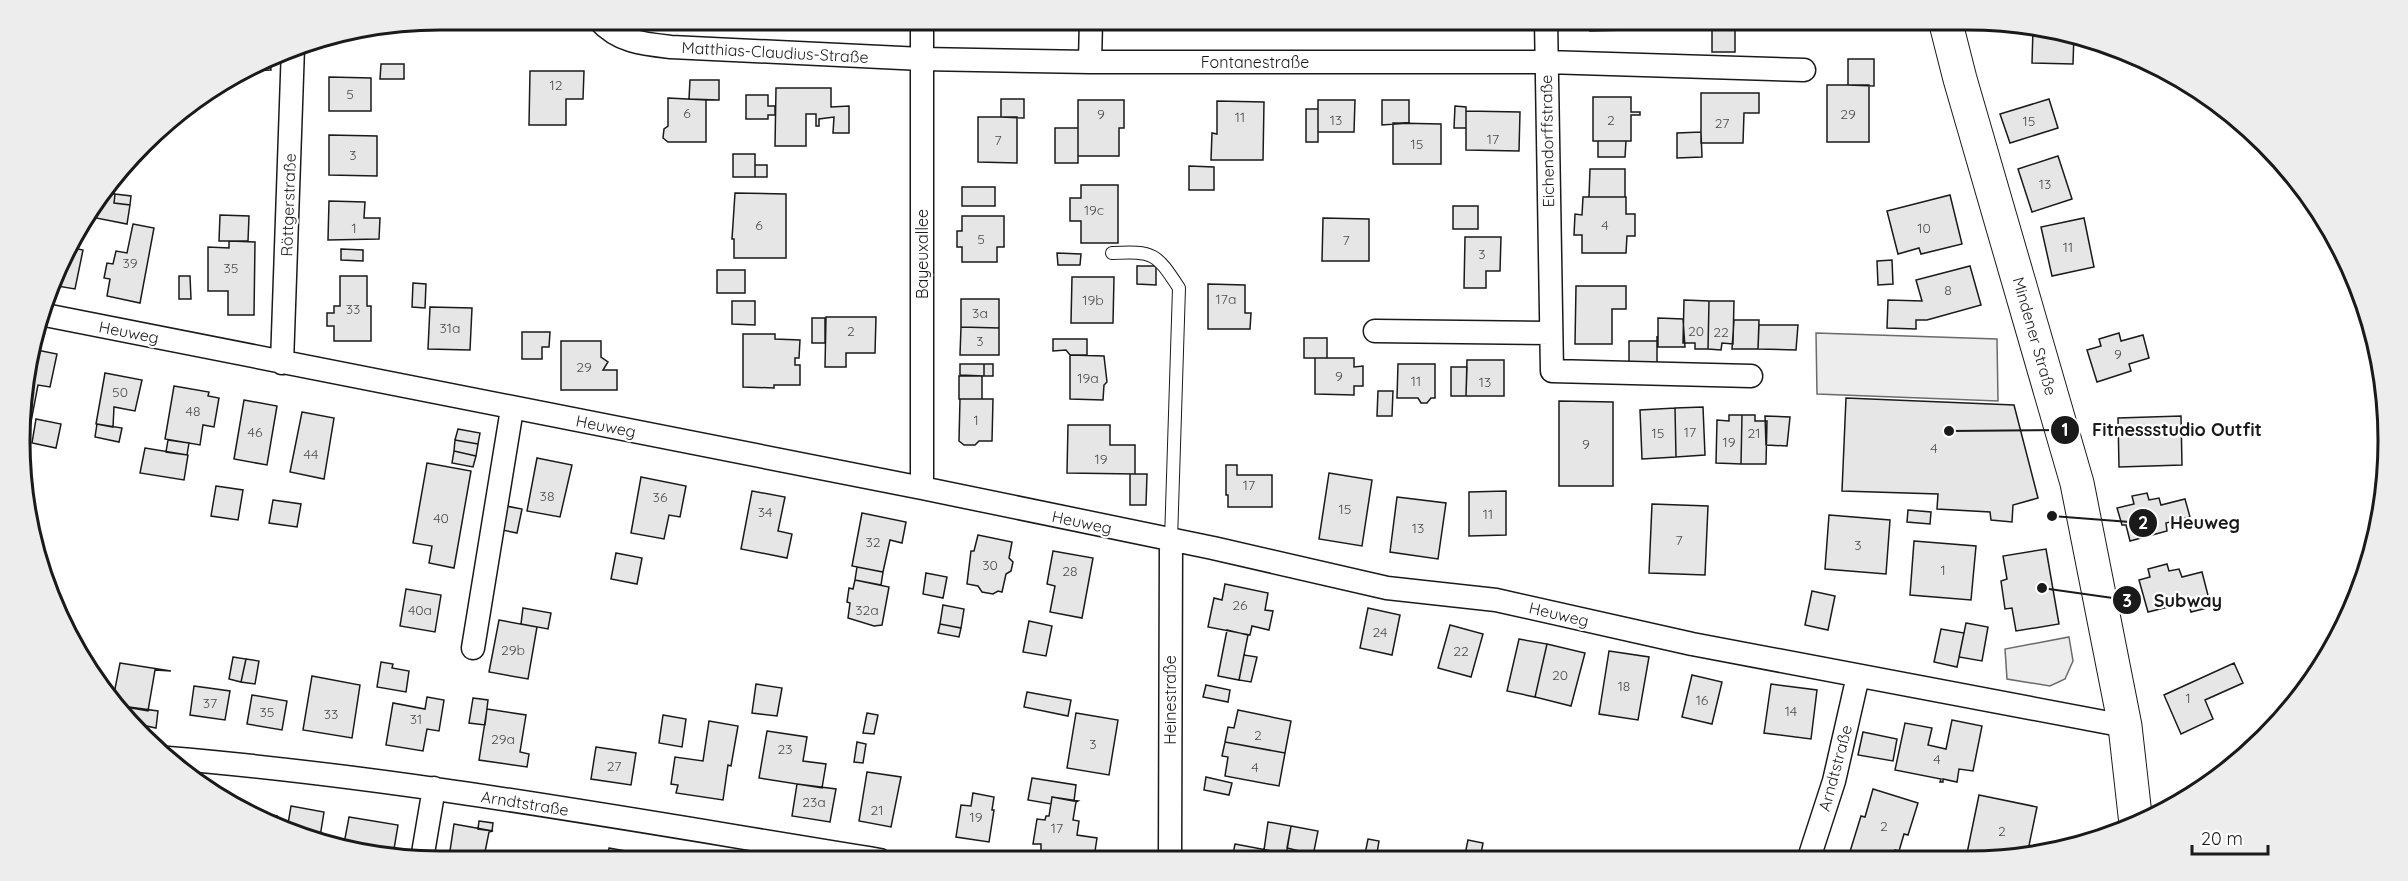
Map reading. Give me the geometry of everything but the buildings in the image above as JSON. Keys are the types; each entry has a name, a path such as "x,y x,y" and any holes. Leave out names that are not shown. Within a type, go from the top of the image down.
{"main road":[{"name":"Mindener Straße","path":"1948,30 2077,483 2125,726 2135,815"}],"street":[{"name":"Matthias-Claudius-Straße","path":"612,30 634,43 671,47 922,59"},
{"name":"Bayeuxallee","path":"922,30 922,488"},
{"path":"1090,62 1091,30"},
{"path":"1546,30 1546,62"},
{"name":"Röttgerstraße","path":"282,363 293,58"},
{"name":"Fontanestraße","path":"922,59 1090,62 1546,62"},
{"name":"Eichendorffstraße","path":"1750,376 1552,371 1546,62 1804,70"},
{"name":"Heuweg","path":"50,316 512,409 922,488 1213,548 1387,588 1496,600 1692,644 2125,726"},
{"path":"1375,332 1551,333"},
{"path":"473,648 512,409"},
{"name":"Heinestraße","path":"1170,851 1171,540"},
{"name":"Arndtstraße","path":"1811,851 1834,781 1858,676"},
{"name":"Arndtstraße","path":"183,759 268,766 434,788 819,851"},
{"path":"423,850 434,788"}],"lane":[{"path":"1112,253 1141,252 1156,257 1179,288 1171,540"}],"shaded area":[{"path":"1816,333 1997,339 1998,401 1817,394"},
{"path":"2069,637 2073,661 2065,679 2050,686 2007,679 2005,649"}],"place":[{"name":"Fitnessstudio Outfit","path":"1949,431"},
{"name":"Heuweg","path":"2052,516"},
{"name":"Subway","path":"2042,588"}]}
